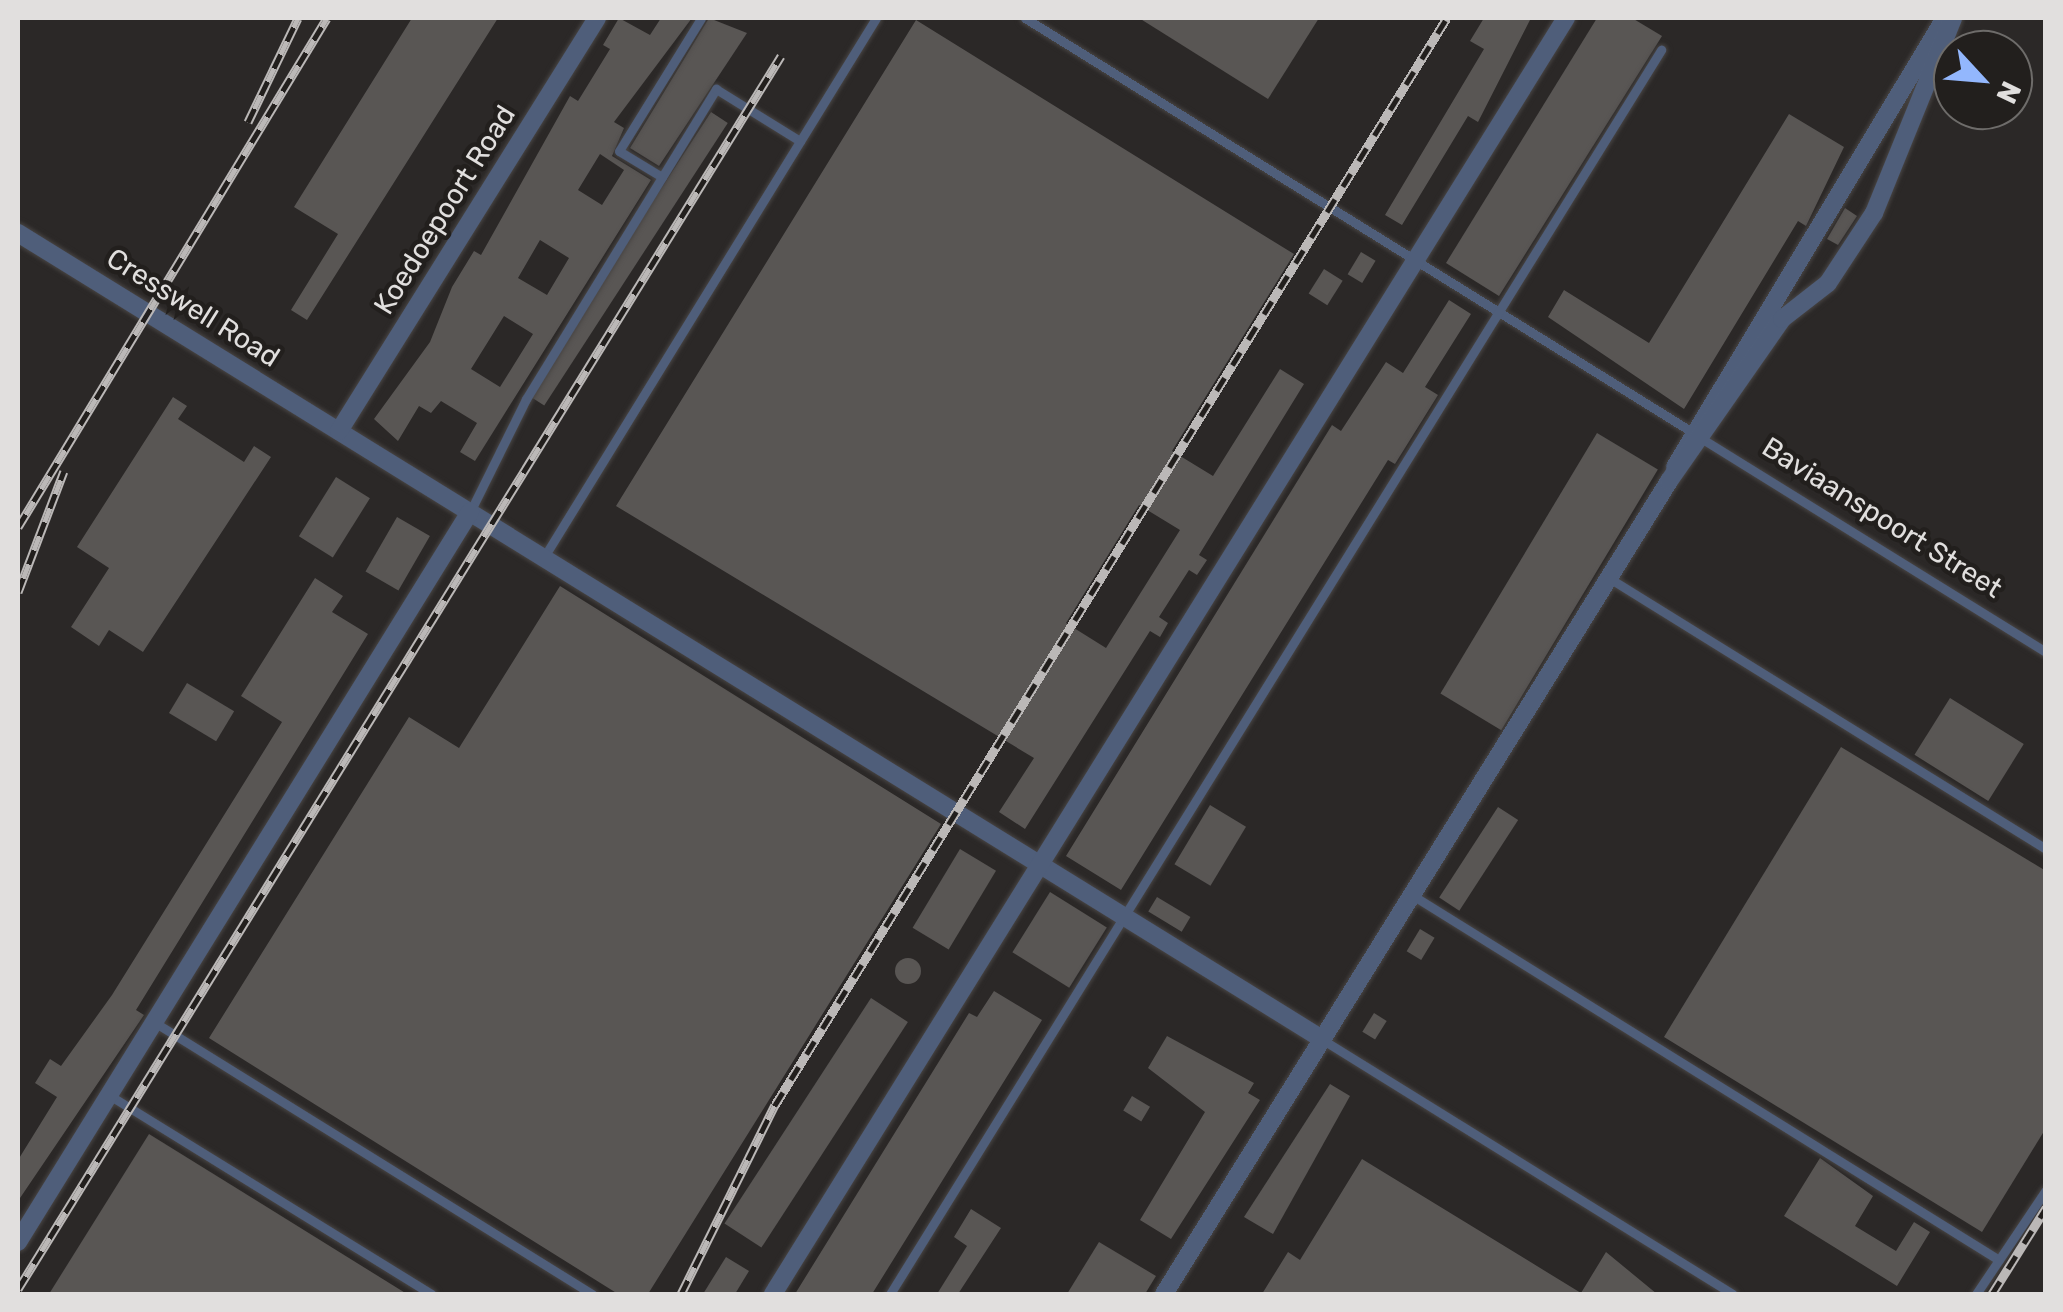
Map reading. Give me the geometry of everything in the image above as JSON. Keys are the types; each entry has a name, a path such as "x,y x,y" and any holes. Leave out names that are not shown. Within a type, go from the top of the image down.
{"street":[{"name":"Koedoepoort Road","path":"340,432 597,18"},
{"path":"773,1294 1566,18"},
{"path":"1696,435 1782,319 1828,283 1874,213 1950,18"},
{"path":"1164,1294 1669,482 1950,18"},
{"name":"Cresswell Road","path":"18,233 1322,1039"},
{"path":"18,1242 470,512"}],"lane":[{"path":"662,177 620,150 701,18"},
{"path":"544,558 876,18"},
{"name":"Baviaanspoort Street","path":"1024,18 2046,652"},
{"path":"890,1294 1661,50"},
{"path":"470,512 526,399 716,89 800,141"},
{"path":"1609,578 2046,849"},
{"path":"1412,895 1998,1260"},
{"path":"154,1022 592,1294"},
{"path":"1322,1039 1733,1294"},
{"path":"108,1095 431,1294"},
{"path":"1976,1294 2046,1190"}],"building":[{"path":"412,18 498,18 307,320 291,310 338,234 294,207"},
{"path":"619,18 650,35 661,18 692,18 614,122 624,128 612,156 651,180 475,461 460,452 477,423 441,401 431,413 419,406 398,441 374,419 430,342 452,287 474,251 481,255 570,96 578,101 610,49 603,45","holes":["600,154 624,170 602,205 578,190","540,240 569,258 547,295 518,278","504,316 533,334 500,387 471,369"]},
{"path":"709,18 747,33 659,166 630,148"},
{"path":"1139,18 1319,18 1268,99"},
{"path":"1484,18 1531,18 1478,122 1468,116 1402,225 1385,215 1484,49 1470,41"},
{"path":"1597,18 1632,18 1662,36 1499,296 1446,263"},
{"path":"916,20 1294,254 1172,451 1213,476 1280,369 1304,384 1199,555 1207,560 1197,575 1189,570 1159,617 1168,623 1160,637 1150,631 1025,829 999,812 1034,758 616,506","holes":["1139,505 1180,530 1106,648 1066,623"]},
{"path":"711,112 728,123 544,406 527,395"},
{"path":"1789,114 1844,147 1806,226 1798,221 1684,409 1548,317 1564,290 1649,343"},
{"path":"1845,208 1857,216 1838,245 1827,239"},
{"path":"1361,252 1376,261 1362,283 1348,274"},
{"path":"1324,269 1343,281 1327,305 1309,294"},
{"path":"1449,300 1471,314 1425,387 1438,395 1395,464 1388,460 1121,890 1066,856 1332,425 1341,431 1386,362 1403,373"},
{"path":"173,397 187,406 178,419 244,462 254,446 271,457 143,652 109,630 99,646 71,627 109,568 77,547"},
{"path":"1597,433 1658,470 1501,730 1440,694"},
{"path":"336,477 370,498 333,558 299,536"},
{"path":"397,517 430,536 398,591 366,572"},
{"path":"315,578 343,596 332,612 368,634 136,1010 144,1015 18,1201 18,1160 57,1097 35,1083 50,1059 61,1066 112,995 282,722 241,696"},
{"path":"560,586 941,824 648,1294 618,1294 209,1038 409,717 459,748"},
{"path":"187,683 234,711 216,741 169,713"},
{"path":"1950,698 2024,744 1988,801 1914,755"},
{"path":"1841,747 2046,871 2046,1128 1982,1232 1664,1037"},
{"path":"1210,805 1246,827 1210,886 1174,864"},
{"path":"1498,807 1518,820 1459,911 1439,898"},
{"path":"960,849 996,871 949,949 913,928"},
{"path":"1050,892 1107,928 1069,988 1012,952"},
{"path":"1157,897 1190,917 1182,932 1148,912"},
{"path":"1420,929 1435,938 1421,960 1407,951"},
{"path":"908,958 917,962 921,971 917,980 908,984 899,980 895,971 899,962"},
{"path":"994,991 1042,1020 872,1294 795,1294 969,1013 977,1017"},
{"path":"871,998 908,1022 761,1248 724,1224"},
{"path":"1374,1013 1387,1021 1375,1040 1362,1032"},
{"path":"1167,1036 1254,1083 1248,1093 1260,1100 1171,1239 1140,1220 1205,1112 1148,1068"},
{"path":"1330,1084 1350,1096 1273,1234 1244,1217"},
{"path":"1132,1096 1150,1107 1141,1121 1123,1111"},
{"path":"149,1134 407,1294 49,1294"},
{"path":"1820,1158 1873,1196 1855,1226 1896,1251 1914,1222 1930,1232 1897,1286 1784,1216"},
{"path":"1362,1159 1581,1293 1606,1252 1657,1294 1262,1294 1288,1252 1300,1260"},
{"path":"971,1209 1001,1228 958,1294 937,1294 967,1246 954,1237"},
{"path":"1099,1242 1156,1276 1145,1294 1067,1294"},
{"path":"726,1257 749,1271 735,1294 703,1294"}],"railway":[{"path":"248,122 298,18"},
{"path":"18,527 327,18"},
{"path":"681,1294 775,1105 1447,18"},
{"path":"18,1289 781,56"},
{"path":"18,592 64,471"},
{"path":"1992,1294 2046,1208"}]}
